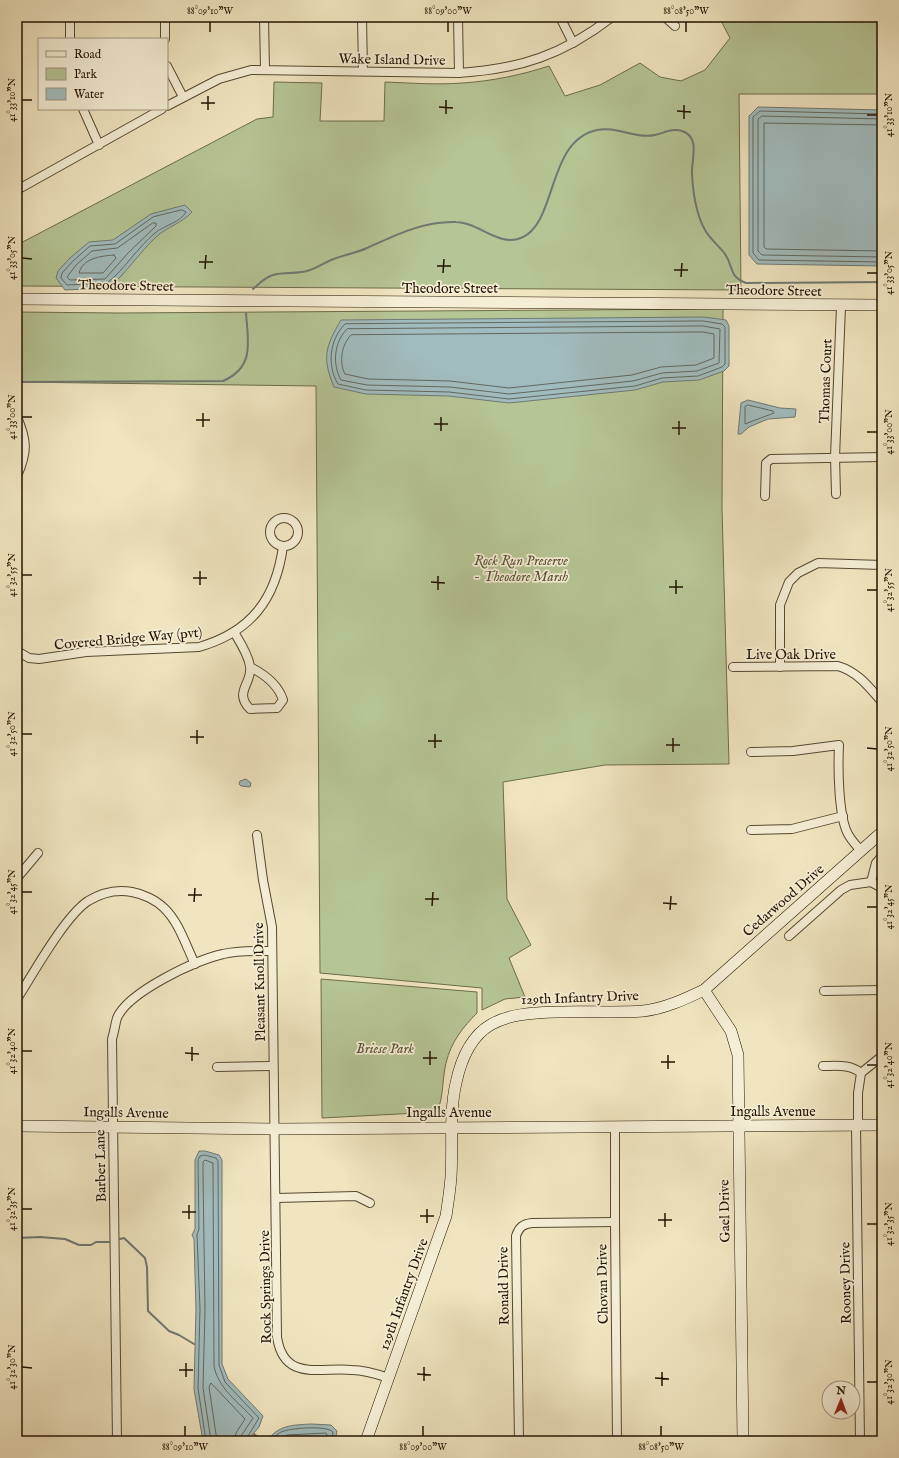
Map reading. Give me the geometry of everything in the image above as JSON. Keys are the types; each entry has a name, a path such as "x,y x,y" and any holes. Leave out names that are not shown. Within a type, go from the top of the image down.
{"street":[{"path":"70,17 70,38"},
{"path":"165,17 165,38"},
{"path":"264,17 265,70"},
{"path":"362,17 363,71"},
{"path":"458,17 459,73"},
{"path":"560,17 573,43"},
{"name":"Wake Island Drive","path":"168,105 229,75 251,70 459,73 492,70 523,64 573,43 612,17"},
{"path":"665,17 675,26"},
{"path":"168,68 184,97"},
{"path":"83,110 99,145"},
{"path":"17,190 160,110"},
{"name":"Theodore Street","path":"17,299 228,302 882,305"},
{"name":"Thomas Court","path":"836,494 835,457 840,306"},
{"path":"17,417 23,432 26,450 23,463 17,476"},
{"path":"765,496 766,464 771,459 882,456"},
{"name":"Covered Bridge Way (pvt)","path":"17,651 29,658 38,659 86,652 179,649 199,647 216,642 234,632 252,618 265,602 275,581 283,546"},
{"path":"780,667 780,605 789,582 798,573 818,563 882,565"},
{"path":"234,632 241,643 250,667 242,697 244,702 250,708 277,708 283,700 281,692 264,674 250,667"},
{"name":"Live Oak Drive","path":"733,667 838,666 849,670 862,680 882,702"},
{"path":"751,752 793,751 839,745 838,774 843,816 848,834 861,851"},
{"path":"751,830 792,829 843,816"},
{"name":"Cedarwood Drive","path":"704,990 882,832"},
{"name":"Pleasant Knoll Drive","path":"257,835 263,880 272,927 273,1066 276,1129"},
{"path":"17,878 38,853"},
{"path":"871,882 876,863 882,856"},
{"path":"789,936 841,890 850,885 871,882 882,888"},
{"path":"17,999 69,920 88,901 108,892 125,891 139,893 152,899 164,908 174,922 195,964"},
{"name":"Barber Lane","path":"117,1441 112,1039 118,1018 131,1000 150,987 195,964 222,954 272,951"},
{"name":"Gael Drive","path":"704,990 731,1031 738,1055 743,1441"},
{"name":"129th Infantry Drive","path":"366,1441 446,1216 451,1178 452,1127 456,1084 462,1062 471,1042 487,1026 507,1016 527,1012 644,1011 678,1002 704,990"},
{"path":"824,991 882,990"},
{"path":"823,1066 848,1066 856,1068 861,1073 882,1057"},
{"path":"216,1067 273,1066"},
{"name":"Rooney Drive","path":"860,1441 857,1125 858,1093 861,1073"},
{"name":"Ingalls Avenue","path":"17,1126 276,1129 882,1125"},
{"name":"Chovan Drive","path":"616,1126 614,1222 617,1441"},
{"name":"Rock Springs Drive","path":"276,1129 277,1337 279,1350 290,1364 299,1369 352,1370 389,1378"},
{"path":"276,1198 356,1196 370,1203"},
{"name":"Ronald Drive","path":"518,1441 517,1231 525,1224 532,1223 614,1222"}],"green space":[{"path":"719,17 882,17 882,94 739,94 741,290 17,286 17,245 257,119 273,117 274,82 322,83 320,121 384,121 385,82 453,84 485,81 549,66 565,96 600,85 640,63 660,77 681,81 705,70 730,38"},
{"name":"Rock Run Preserve - Theodore Marsh","path":"723,309 722,508 729,764 605,765 503,782 507,899 531,945 509,958 525,997 505,999 482,1010 482,988 320,973 316,386 17,382 17,312 118,313"},
{"name":"Briese Park","path":"321,979 477,992 477,1013 458,1035 448,1055 441,1100 437,1112 322,1118"}],"water":[{"path":"758,107 882,110 882,266 757,264 749,255 749,116"},
{"path":"185,205 192,212 156,237 109,288 65,290 56,278 58,271 70,258 89,242 113,240 151,214"},
{"path":"704,317 726,320 729,326 729,366 724,371 699,380 663,382 635,390 509,403 449,396 366,394 334,387 330,377 327,360 327,353 331,338 341,320"},
{"path":"748,400 780,408 796,409 795,417 768,419 749,427 741,434 738,434 741,403"},
{"path":"246,779 251,783 250,787 241,786 239,784 240,781"},
{"path":"199,1151 219,1155 222,1160 222,1364 228,1379 263,1416 259,1427 247,1441 203,1441 194,1389 196,1309 194,1239 192,1235 195,1229 195,1160"},
{"path":"311,1424 331,1425 337,1431 335,1441 267,1441 276,1432 286,1427"}],"waterway":[{"path":"253,289 267,277 282,273 310,270 331,260 363,250 421,226 444,222 456,222 464,223 504,239 513,240 521,238 533,230 541,216 560,165 569,149 581,137 602,129 644,136 675,130 688,134 691,138 694,150 692,181 699,217 707,233 725,254 732,271 740,280 746,283 882,282"},
{"path":"17,382 223,381 240,369 245,361 248,344 246,313"},
{"path":"17,1238 40,1237 65,1239 79,1245 91,1245 96,1242 109,1242"},
{"path":"120,1239 124,1238 145,1258 147,1267 148,1311 169,1331 194,1344"},
{"path":"254,1434 263,1441"}]}
